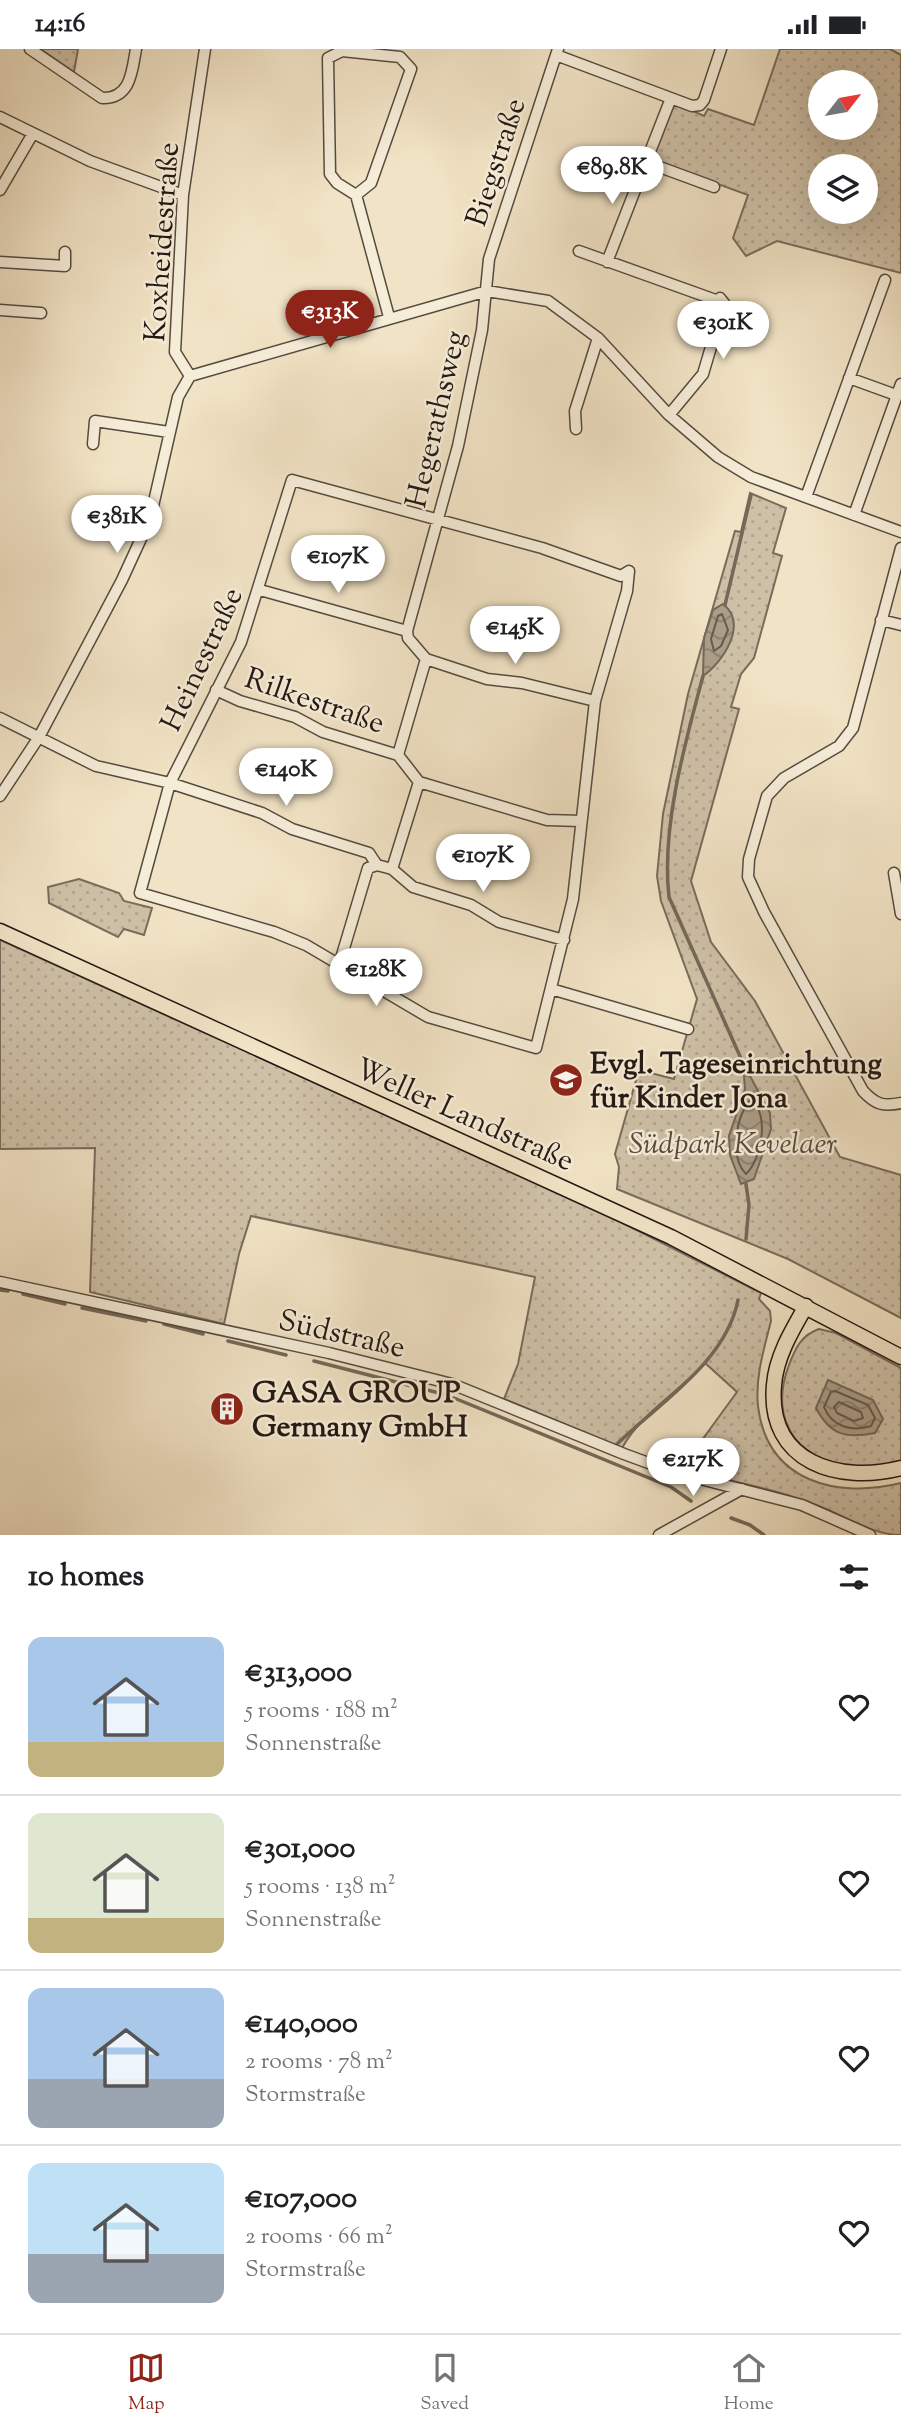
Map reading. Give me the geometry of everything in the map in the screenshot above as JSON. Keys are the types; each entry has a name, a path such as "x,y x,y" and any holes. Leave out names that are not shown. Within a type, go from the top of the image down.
{"main road":[{"name":"Weller Landstraße","path":"0,931 671,1237 901,1357"},
{"path":"806,1306 788,1338 776,1371 775,1408 782,1430 806,1459 830,1471 867,1475 901,1468"}],"street":[{"path":"30,49 102,98 111,98 121,93 130,82 136,49"},
{"name":"Koxheidestraße","path":"0,796 39,737 122,580 150,519 178,397 190,376 175,352 183,195 205,49"},
{"path":"557,52 671,98 699,105 704,100 721,49"},
{"path":"356,195 370,183 411,69 400,57 342,51 328,58 330,174 337,183 356,195 389,317"},
{"name":"Biegstraße","path":"487,291 489,259 557,52"},
{"path":"607,262 671,98"},
{"path":"0,117 90,162 183,195"},
{"path":"0,190 32,135"},
{"path":"646,162 714,187"},
{"path":"579,251 721,299 703,375 669,415"},
{"path":"0,262 65,266 65,252"},
{"path":"806,497 885,280"},
{"path":"190,376 487,291 548,301 598,338 669,415 718,457 751,477 901,532"},
{"name":"Hegerathsweg","path":"407,631 458,446 487,291"},
{"path":"0,310 41,313"},
{"path":"576,429 575,411 598,338"},
{"path":"849,378 896,395"},
{"path":"854,515 901,384"},
{"path":"93,444 95,421 169,432"},
{"name":"Heinestraße","path":"292,480 437,521 542,548 621,576 629,571 627,591 595,701 573,899 536,1048 428,1017 306,946 274,932 140,893 170,783 242,642 261,590 292,480"},
{"path":"901,548 853,728 839,746 784,778 767,796 749,859 748,877 764,912 863,1091 874,1103 901,1103"},
{"path":"261,590 407,631 408,638 426,659 487,679 522,683 595,701"},
{"path":"881,620 901,625"},
{"path":"426,659 398,755 419,782 547,820 581,821"},
{"name":"Rilkestraße","path":"216,690 240,701 295,717 323,732 398,755"},
{"path":"0,718 96,766 170,783 262,813 292,829 369,853 377,865"},
{"path":"392,869 419,782"},
{"path":"339,965 368,868 377,865 392,869 414,887 471,905 499,922 564,940"},
{"path":"894,873 901,913"},
{"path":"551,989 688,1029"},
{"name":"Südstraße","path":"0,1282 329,1353 452,1384 673,1472 802,1505 870,1535"},
{"path":"659,1535 742,1489"}],"green space":[{"path":"40,49 78,49 74,72"},
{"path":"780,49 890,49 901,55 901,273 777,241 746,256 733,238 748,195 650,159 671,101 704,116 708,109 754,125"},
{"name":"Südpark Kevelaer","path":"750,493 786,508 773,553 782,556 754,658 741,674 731,707 739,709 691,881 711,942 755,1001 840,1157 901,1175 901,1318 788,1259 617,1189 619,1167 615,1154 639,1070 674,1079 697,999 661,901 657,876 663,814 688,694 735,531 741,532"},
{"path":"79,879 119,893 124,901 152,908 144,935 124,929 118,937 49,903 48,887"},
{"path":"0,940 609,1216 761,1293 759,1299 770,1311 771,1321 757,1395 764,1432 775,1452 790,1468 809,1479 830,1486 877,1487 901,1483 901,1535 879,1532 800,1499 681,1469 737,1392 705,1363 639,1424 622,1448 504,1399 518,1364 535,1277 251,1216 239,1254 224,1324 90,1292 95,1148 0,1149"},
{"path":"819,1329 836,1333 901,1368 901,1463 869,1469 842,1466 807,1451 795,1438 782,1406 783,1387 796,1348 803,1339"}],"water":[{"path":"723,604 734,622 730,643 718,662 703,676 704,638 713,610"},
{"path":"743,1063 770,1113 771,1129 754,1179 741,1184 730,1155 729,1136 745,1089"},
{"path":"828,1380 873,1400 883,1419 875,1433 847,1435 827,1424 816,1408"}],"waterway":[{"path":"725,605 751,495"},
{"path":"703,676 682,757 671,814 667,870 669,897 743,1063"},
{"path":"746,1184 749,1205 746,1239"},
{"path":"0,1290 8,1291"},
{"path":"23,1294 65,1304"},
{"path":"617,1444 706,1362 731,1322 738,1300"},
{"path":"82,1308 146,1321"},
{"path":"164,1324 203,1334"},
{"path":"228,1341 286,1355"},
{"path":"314,1361 443,1394"},
{"path":"454,1398 671,1487 691,1501"},
{"path":"731,1518 750,1525 764,1535"}],"place":[{"name":"Evgl. Tageseinrichtung für Kinder Jona","path":"566,1080"},
{"name":"GASA GROUP Germany GmbH","path":"227,1409"}]}
